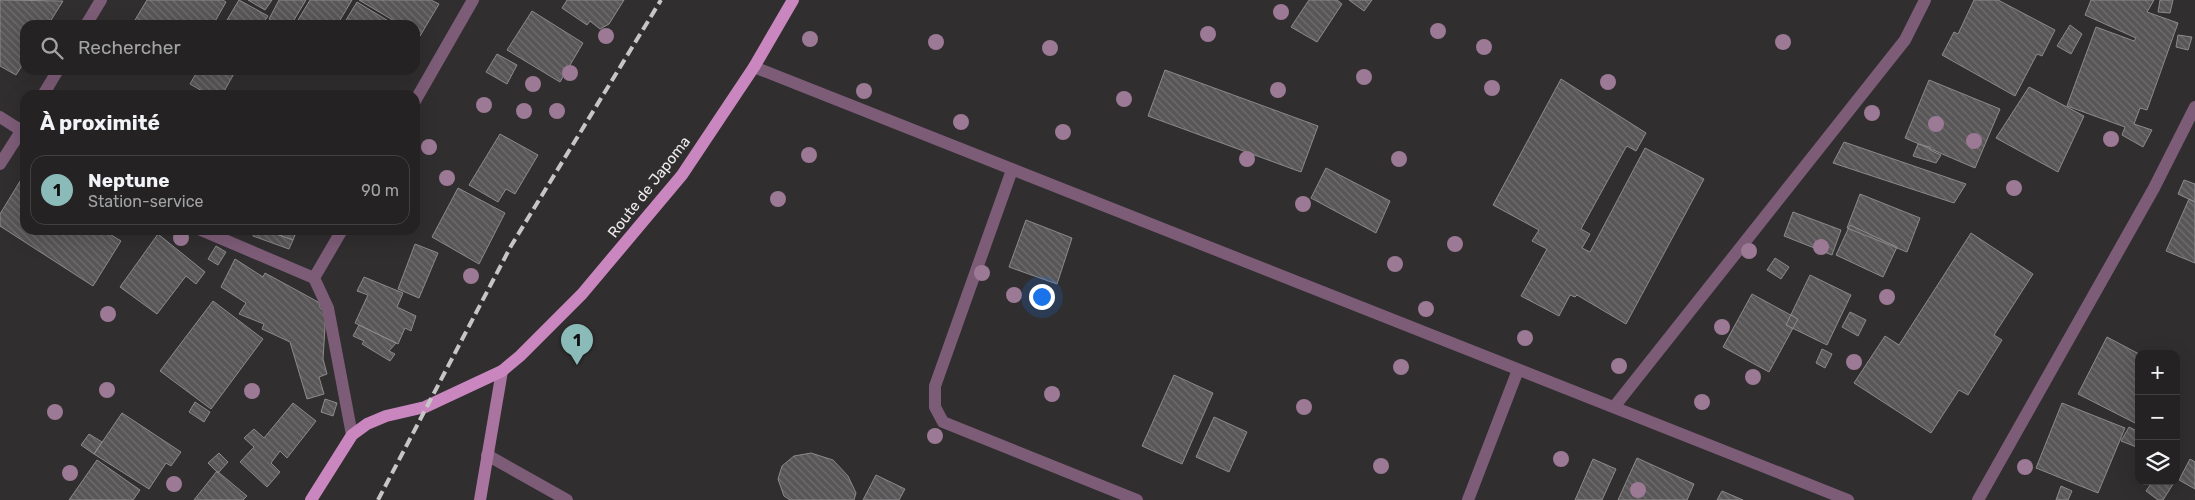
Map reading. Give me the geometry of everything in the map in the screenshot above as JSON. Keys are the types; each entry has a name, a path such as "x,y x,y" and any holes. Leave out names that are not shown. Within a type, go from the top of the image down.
{"main road":[{"name":"Route de Japoma","path":"352,435 367,424 386,416 425,407 502,371 520,356 582,294 676,183 754,67 793,0"},
{"path":"480,500 502,371"},
{"path":"311,500 352,435"}],"street":[{"path":"89,20 101,0"},
{"path":"420,92 473,0"},
{"path":"1614,408 1905,40 1924,0"},
{"path":"754,67 1848,500"},
{"path":"46,90 55,75"},
{"path":"1978,500 2154,188 2195,107"},
{"path":"0,117 20,128"},
{"path":"0,164 20,136"},
{"path":"1012,170 935,386 935,407 943,422 1137,500"},
{"path":"213,235 314,278 328,308 352,435"},
{"path":"314,278 339,235"},
{"path":"1468,500 1518,370"},
{"path":"487,455 567,500"}],"building":[{"path":"0,0 63,1 51,20 20,20 20,69 16,75 0,66"},
{"path":"147,0 223,0 226,2 216,20 135,20"},
{"path":"239,0 268,16 265,20 227,20"},
{"path":"248,0 272,0 265,10"},
{"path":"279,0 306,0 294,20 269,19"},
{"path":"310,0 352,0 340,20 298,20"},
{"path":"359,0 431,0 439,4 420,36 420,20 393,20"},
{"path":"567,0 624,0 609,24 600,29 590,21 587,25 562,8"},
{"path":"1309,0 1337,0 1342,4 1317,42 1291,27"},
{"path":"1349,0 1372,0 1364,11"},
{"path":"1974,0 1998,0 2055,30 2042,56 2037,54 2015,96 1942,55 1954,32 1958,34"},
{"path":"2091,0 2154,0 2147,12 2178,23 2147,110 2140,108 2134,124 2152,130 2143,147 2122,135 2125,127 2067,106 2096,27 2134,41 2136,38 2085,15"},
{"path":"2160,0 2173,0 2170,13 2158,12"},
{"path":"357,2 387,20 346,20"},
{"path":"532,11 583,43 560,82 507,50"},
{"path":"2070,25 2082,34 2071,54 2057,46"},
{"path":"2178,35 2192,37 2188,50 2176,47"},
{"path":"497,54 517,65 507,84 486,72"},
{"path":"1165,70 1318,126 1301,172 1148,116"},
{"path":"195,75 233,75 225,90 200,90 190,84"},
{"path":"1561,79 1646,133 1636,151 1627,146 1625,149 1581,229 1590,234 1582,248 1590,252 1645,148 1704,179 1626,324 1577,295 1575,297 1570,295 1559,316 1521,296 1547,249 1532,241 1539,230 1493,205"},
{"path":"1929,80 2000,109 1975,168 1905,138"},
{"path":"2029,87 2084,116 2058,172 1996,138"},
{"path":"500,134 538,155 515,194 506,189 498,202 469,185"},
{"path":"1844,142 1966,184 1954,203 1833,163"},
{"path":"1918,144 1930,147 1930,150 1941,155 1936,163 1913,156"},
{"path":"1326,168 1390,201 1376,233 1311,198"},
{"path":"2184,180 2195,184 2195,202 2178,194"},
{"path":"20,181 20,235 111,235 121,241 93,286 0,226 0,214"},
{"path":"458,188 505,213 479,264 432,237"},
{"path":"1860,194 1920,218 1907,252 1847,228"},
{"path":"2189,199 2195,202 2195,263 2166,251"},
{"path":"1793,212 1841,230 1832,255 1784,236"},
{"path":"1026,220 1072,238 1057,284 1009,267"},
{"path":"1850,225 1897,247 1883,277 1836,255"},
{"path":"1971,233 2033,274 1994,335 2002,340 1968,395 1959,390 1931,433 1854,383 1885,336 1899,345"},
{"path":"157,235 205,272 196,284 186,276 157,314 120,287"},
{"path":"279,235 293,240 289,249 253,236"},
{"path":"279,235 295,235 293,240"},
{"path":"415,244 438,253 419,298 398,289"},
{"path":"216,246 226,252 218,265 208,259"},
{"path":"1775,258 1789,267 1781,279 1767,270"},
{"path":"235,259 263,277 265,273 320,303 320,308 326,311 323,359 327,374 319,377 324,394 307,399 290,342 262,329 264,324 239,314 246,303 221,287"},
{"path":"1810,275 1851,295 1827,345 1786,325"},
{"path":"364,277 403,293 397,307 416,316 411,331 405,328 398,344 355,323 368,295 357,291"},
{"path":"1752,294 1798,319 1769,372 1723,347"},
{"path":"213,301 263,339 211,409 160,371"},
{"path":"1850,312 1866,320 1858,336 1842,327"},
{"path":"359,325 396,343 389,351 395,354 390,361 362,344 364,341 353,336"},
{"path":"2107,337 2135,352 2135,423 2078,394"},
{"path":"1822,349 1832,354 1825,368 1816,363"},
{"path":"1174,375 1213,393 1182,464 1142,446"},
{"path":"325,399 337,403 333,416 321,412"},
{"path":"195,402 210,412 204,422 189,412"},
{"path":"293,403 316,421 287,458 280,451 271,463 280,472 267,487 240,462 254,447 244,438 254,429 264,438"},
{"path":"2062,403 2125,428 2098,493 2036,468"},
{"path":"122,413 181,452 171,466 166,463 149,489 94,454"},
{"path":"1214,417 1247,432 1229,472 1196,457"},
{"path":"2129,427 2135,430 2135,446 2121,441"},
{"path":"89,434 102,442 94,454 81,445"},
{"path":"219,453 228,462 218,473 208,463"},
{"path":"811,453 833,460 848,476 856,493 854,500 790,500 784,496 778,479 782,466 794,456"},
{"path":"1637,458 1694,484 1687,500 1618,500"},
{"path":"1593,459 1616,469 1602,500 1575,500"},
{"path":"2190,459 2195,462 2195,489 2180,481"},
{"path":"97,460 140,490 133,500 69,500"},
{"path":"217,471 247,496 243,500 194,500"},
{"path":"876,475 905,489 899,500 863,500"},
{"path":"2150,485 2172,485 2163,500 2158,500 2146,491"},
{"path":"2061,486 2072,491 2068,500 2056,500"},
{"path":"1722,491 1743,500 1717,500"}],"railway":[{"path":"378,500 511,246 661,0"}],"place":[{"name":"Neptune","path":"577,365"}]}
